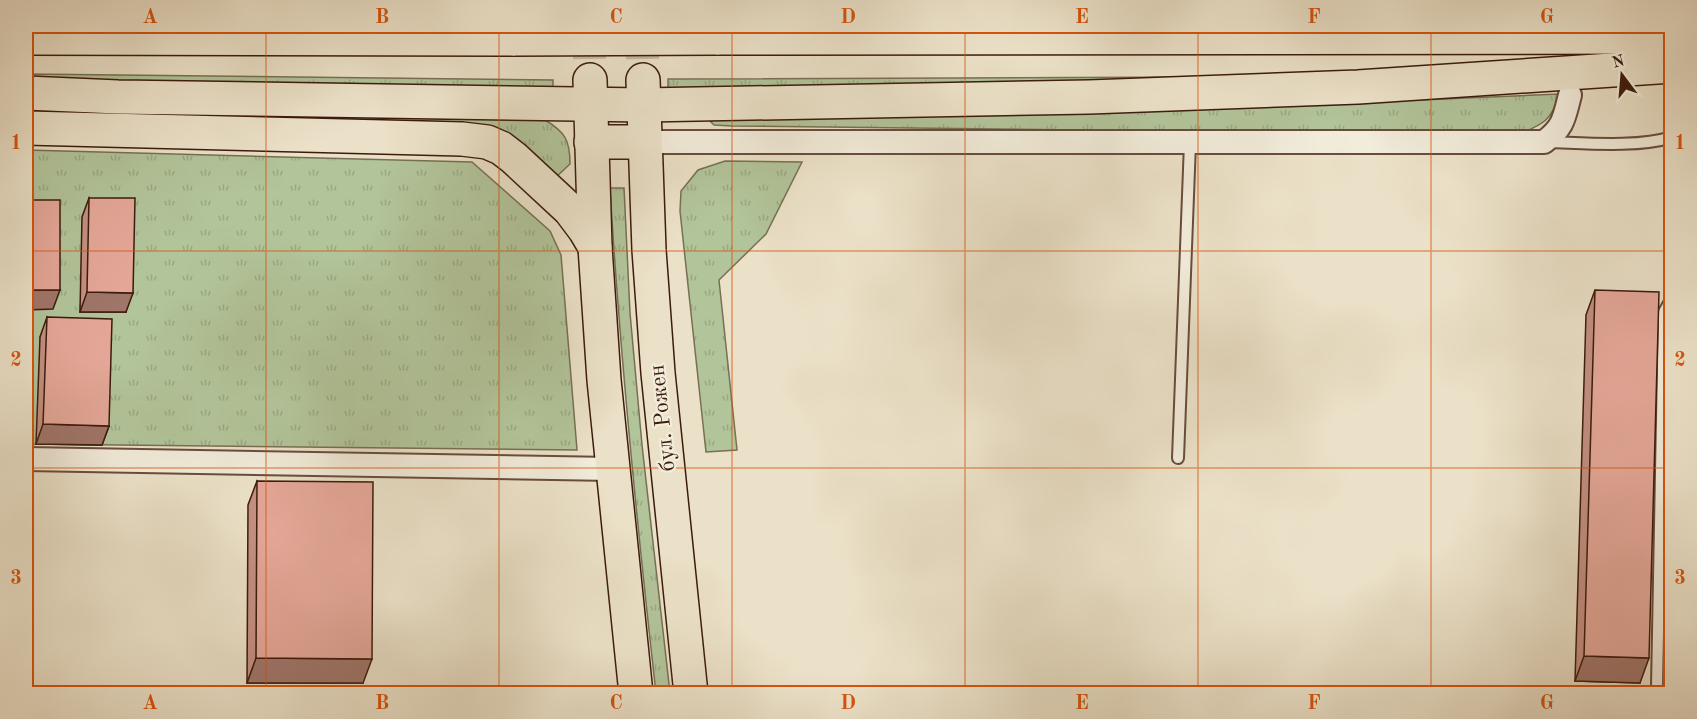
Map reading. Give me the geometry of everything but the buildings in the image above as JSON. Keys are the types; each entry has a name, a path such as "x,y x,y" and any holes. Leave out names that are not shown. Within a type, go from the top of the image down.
{"main road":[{"path":"26,38 1671,37"},
{"path":"26,93 118,97 644,93 1089,98 1358,87 1671,66"},
{"path":"590,93 595,248 603,380 636,693"},
{"name":"бул. Рожен","path":"644,93 649,250 658,373 691,693"},
{"path":"26,128 473,139 501,148 514,158 570,210 595,248"},
{"path":"591,142 644,142"}],"street":[{"path":"644,142 1544,142 1556,133 1563,122 1570,95"},
{"path":"26,459 612,469"}],"lane":[{"path":"1544,142 1636,143 1658,142 1671,137"},
{"path":"1178,458 1190,143"},
{"path":"1660,693 1657,686 1664,312 1671,298"}],"green space":[{"path":"26,74 553,80 553,91 26,81"},
{"path":"1200,77 1089,85 668,89 668,79"},
{"path":"1559,94 1549,117 1517,135 732,126 714,125 709,120 714,114 1154,111"},
{"path":"26,106 545,120 565,138 569,149 570,164 553,180 510,140 26,117"},
{"path":"26,150 472,162 550,231 561,255 577,450 26,444"},
{"path":"725,161 802,162 766,234 719,280 737,450 706,452 680,211 681,191 698,170"},
{"path":"610,188 624,188 630,313 642,445 670,693 656,693 630,441"}],"tunnel":[{"path":"589,26 590,80"},
{"path":"642,26 643,80"}]}
